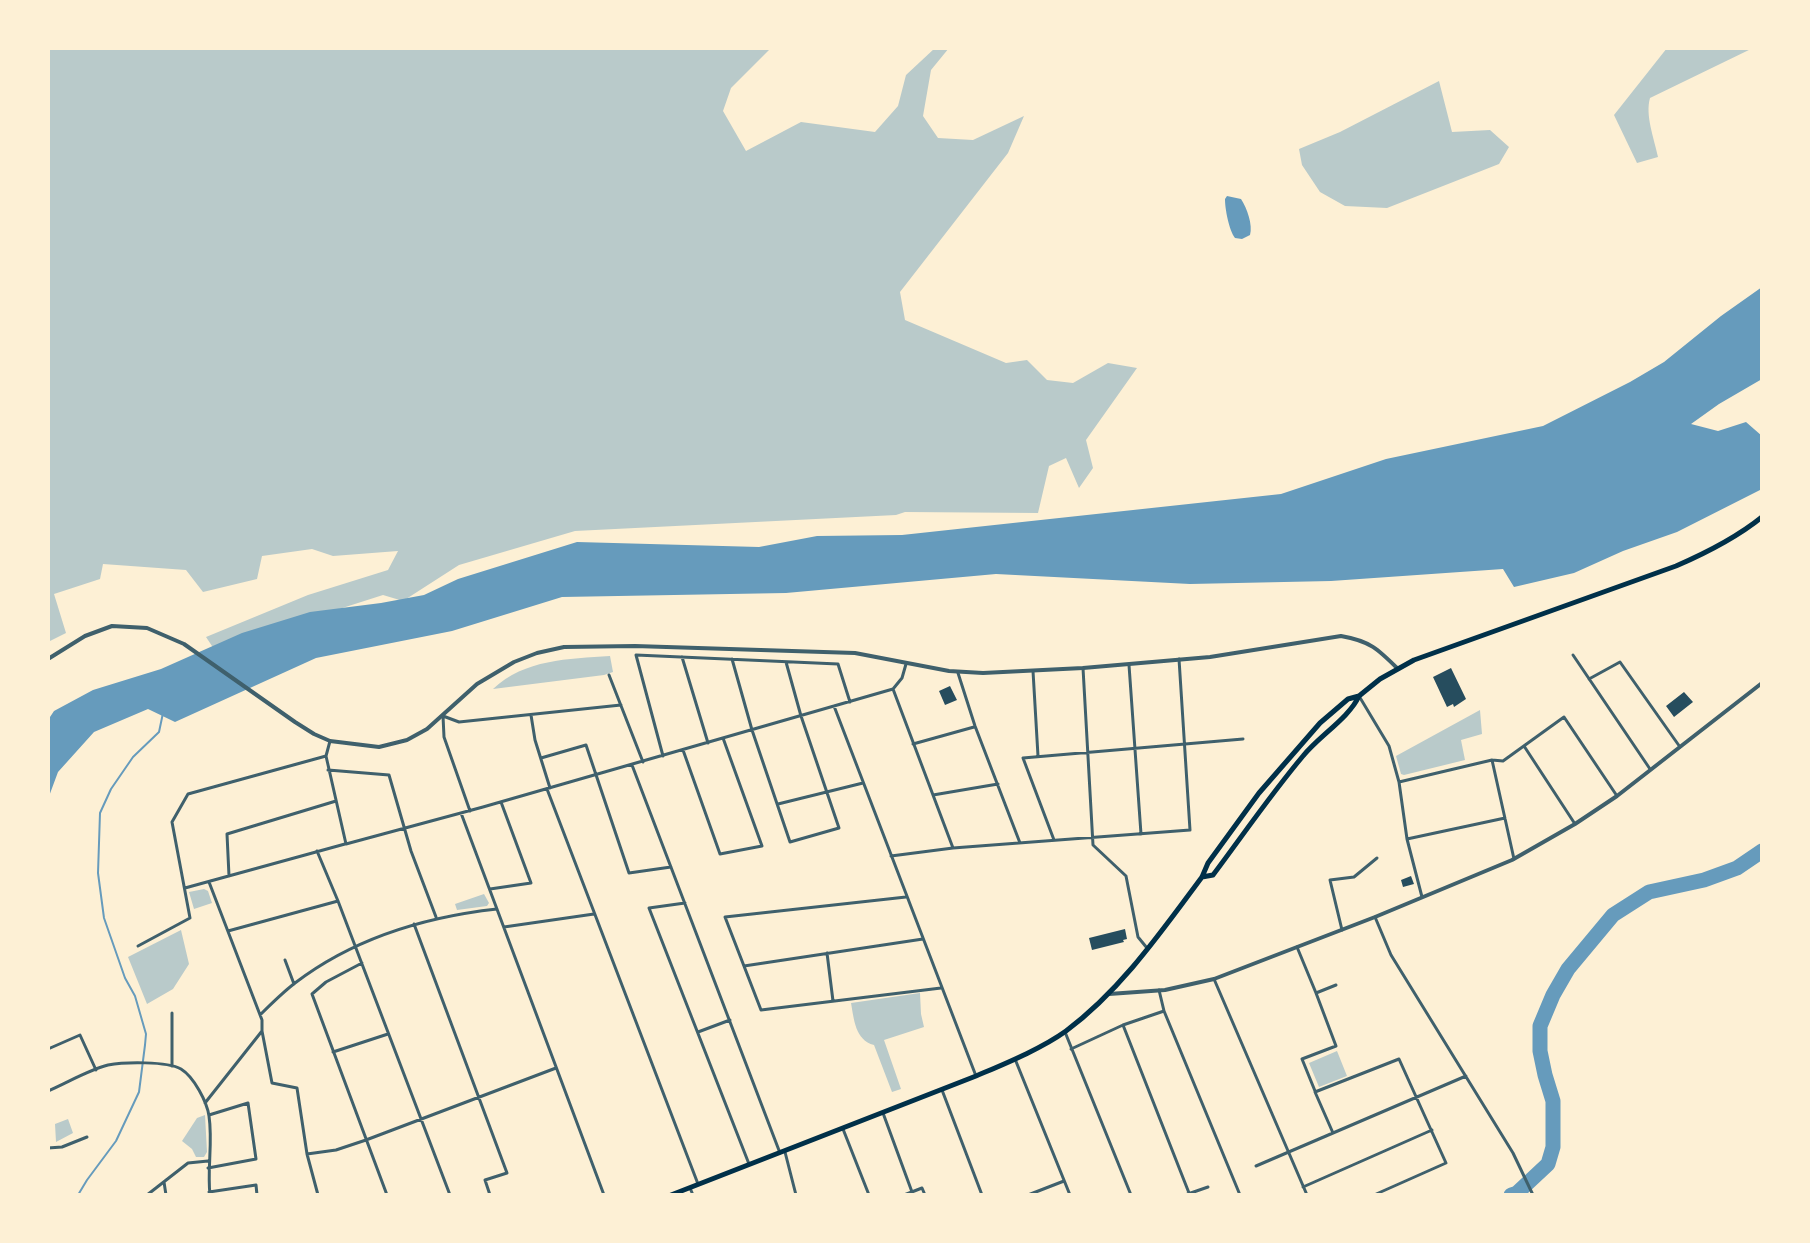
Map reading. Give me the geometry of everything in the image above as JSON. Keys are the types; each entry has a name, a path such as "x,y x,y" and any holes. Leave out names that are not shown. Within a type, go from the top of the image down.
{"highway":[{"path":"671,1195 976,1076 1015,1059 1065,1032 1109,994 1202,877 1208,863 1259,793 1320,723 1348,699 1359,696 1380,679 1414,660 1676,566 1706,553 1762,517"},
{"path":"1202,877 1213,874 1303,755 1354,707 1359,696"}],"street":[{"path":"48,659 86,636 112,626 147,628 184,644 295,722 330,741 379,747 393,744 427,729 477,684 514,662 564,646 656,646 855,653 958,673 983,674 1179,659 1256,650 1341,636 1371,644 1399,670"},
{"path":"663,756 636,655 838,664 850,702"},
{"path":"1573,655 1650,769"},
{"path":"682,657 708,743"},
{"path":"732,659 790,842 839,828 801,716 786,662"},
{"path":"891,856 953,848 1190,830 1179,659"},
{"path":"1589,679 1620,662 1680,747"},
{"path":"1128,663 1141,834"},
{"path":"185,888 470,811 892,689 902,678 906,664"},
{"path":"1083,668 1093,845 1126,876 1138,937 1147,948"},
{"path":"1033,670 1038,756"},
{"path":"958,673 975,726 1020,843"},
{"path":"609,675 643,762"},
{"path":"1109,994 1159,990 1214,979 1375,917 1514,859 1575,824 1617,795 1762,683"},
{"path":"892,689 953,848"},
{"path":"1359,696 1389,746 1399,782 1407,839 1422,897"},
{"path":"443,716 459,722 621,705"},
{"path":"834,706 976,1076"},
{"path":"531,715 548,789 698,1184"},
{"path":"443,716 444,737 470,811"},
{"path":"1399,782 1492,760 1503,760 1564,717 1617,795"},
{"path":"913,744 975,726"},
{"path":"683,750 720,854 762,846 723,738"},
{"path":"1054,840 1023,758 1243,739"},
{"path":"330,741 326,756 328,770 346,844"},
{"path":"541,758 586,745 629,873 672,867"},
{"path":"1524,746 1575,824"},
{"path":"138,946 190,918 172,822 188,794 326,756"},
{"path":"1492,760 1514,859"},
{"path":"632,765 783,1153 796,1195"},
{"path":"328,770 389,775 404,828 436,918"},
{"path":"778,804 863,783"},
{"path":"933,795 998,784"},
{"path":"229,876 227,834 336,801"},
{"path":"490,890 531,884 501,802"},
{"path":"461,813 604,1195"},
{"path":"1407,839 1505,818"},
{"path":"317,851 450,1195"},
{"path":"1342,930 1330,880 1354,877 1377,858"},
{"path":"209,882 260,1015 272,1083 297,1088 307,1154 318,1195"},
{"path":"906,897 725,917 761,1010 941,988"},
{"path":"228,931 338,901"},
{"path":"685,903 649,908 749,1165"},
{"path":"260,1015 294,984 326,963 392,930 454,914 497,909"},
{"path":"504,927 594,914"},
{"path":"1375,917 1391,955 1512,1153 1533,1195"},
{"path":"414,924 507,1173 485,1180 490,1195"},
{"path":"744,966 923,939"},
{"path":"1297,947 1336,1046 1302,1059 1333,1133"},
{"path":"827,953 833,1001"},
{"path":"285,960 294,984"},
{"path":"362,963 326,982 312,994 387,1195"},
{"path":"1214,979 1307,1195"},
{"path":"1316,993 1336,985"},
{"path":"1159,990 1164,1011 1240,1195"},
{"path":"1071,1049 1123,1025 1164,1011"},
{"path":"172,1013 172,1066"},
{"path":"698,1032 730,1020"},
{"path":"1123,1025 1187,1194 1208,1186"},
{"path":"205,1103 262,1031"},
{"path":"1065,1032 1131,1195"},
{"path":"333,1052 389,1033"},
{"path":"48,1049 80,1035 96,1070"},
{"path":"1015,1059 1070,1195"},
{"path":"1316,1092 1399,1059 1446,1163 1374,1195"},
{"path":"48,1092 106,1065 158,1064 183,1070 205,1103 209,1115 210,1194 256,1185 257,1195"},
{"path":"307,1154 336,1149 366,1140 556,1068"},
{"path":"1256,1166 1466,1076"},
{"path":"942,1090 982,1195"},
{"path":"208,1168 256,1159 248,1103 209,1115"},
{"path":"883,1113 912,1192"},
{"path":"843,1129 869,1195"},
{"path":"1303,1187 1431,1130"},
{"path":"48,1148 62,1147 87,1137"},
{"path":"147,1195 188,1163 208,1161"},
{"path":"1028,1195 1064,1181"},
{"path":"164,1182 166,1195"},
{"path":"690,1188 693,1195"},
{"path":"904,1195 922,1188 925,1195"}],"shaded area":[{"path":"48,48 771,48 731,88 723,111 746,151 801,122 875,132 898,106 906,75 935,48 949,48 931,70 923,116 938,138 973,140 1024,116 1008,153 900,292 905,320 1006,363 1027,360 1047,380 1073,383 1108,363 1137,368 1086,440 1093,468 1079,488 1066,458 1049,466 1038,513 905,512 896,515 575,531 459,565 403,601 383,595 214,649 206,637 308,595 388,570 398,551 333,556 312,549 262,556 257,579 203,592 186,570 103,564 100,579 54,594 66,633 48,642"},
{"path":"1667,48 1753,48 1650,98 1649,119 1658,157 1637,163 1614,115"},
{"path":"1439,81 1452,132 1490,130 1509,147 1499,164 1387,208 1345,206 1320,192 1302,165 1299,149 1340,132"},
{"path":"610,656 613,672 604,675 493,689 505,679 533,666 563,660"},
{"path":"1480,710 1482,734 1461,740 1465,760 1401,774 1396,756"},
{"path":"204,889 208,891 212,903 194,909 189,892"},
{"path":"484,894 489,903 487,906 457,910 455,904"},
{"path":"181,930 189,964 173,989 147,1004 128,957"},
{"path":"920,993 924,1027 884,1040 901,1089 892,1092 874,1045 863,1039 856,1028 851,1003"},
{"path":"1337,1051 1347,1076 1319,1087 1309,1063"},
{"path":"205,1115 207,1152 204,1157 196,1157 192,1149 182,1141 197,1118"},
{"path":"68,1119 73,1133 56,1142 55,1124"}],"water":[{"path":"1227,196 1241,199 1247,212 1251,226 1250,235 1242,239 1235,238 1231,230 1226,208"},
{"path":"1762,287 1762,379 1719,404 1691,424 1718,431 1746,422 1762,436 1762,489 1677,532 1623,551 1574,573 1514,587 1503,569 1331,581 1190,584 996,574 786,593 562,597 452,631 316,658 175,722 148,709 94,732 58,772 48,799 48,720 54,711 93,690 161,669 242,633 310,612 424,595 458,579 577,542 759,547 817,536 902,535 1281,494 1386,459 1543,426 1664,362 1721,316"}],"building":[{"path":"1451,668 1466,699 1454,707 1453,704 1447,707 1433,677"},
{"path":"950,686 957,700 945,705 939,691"},
{"path":"1684,692 1693,702 1674,717 1666,706"},
{"path":"1411,876 1414,884 1403,887 1401,880"},
{"path":"1125,929 1127,939 1123,940 1124,942 1092,950 1089,938"}],"waterway":[{"path":"78,1195 116,1141 139,1092 146,1034 135,996 125,978 104,918 98,873 100,813 111,789 133,757 159,732 163,713"},
{"path":"1511,1195 1517,1193 1548,1164 1553,1147 1553,1101 1540,1051 1540,1026 1553,995 1568,969 1613,915 1649,892 1704,880 1737,868 1762,851"}]}
